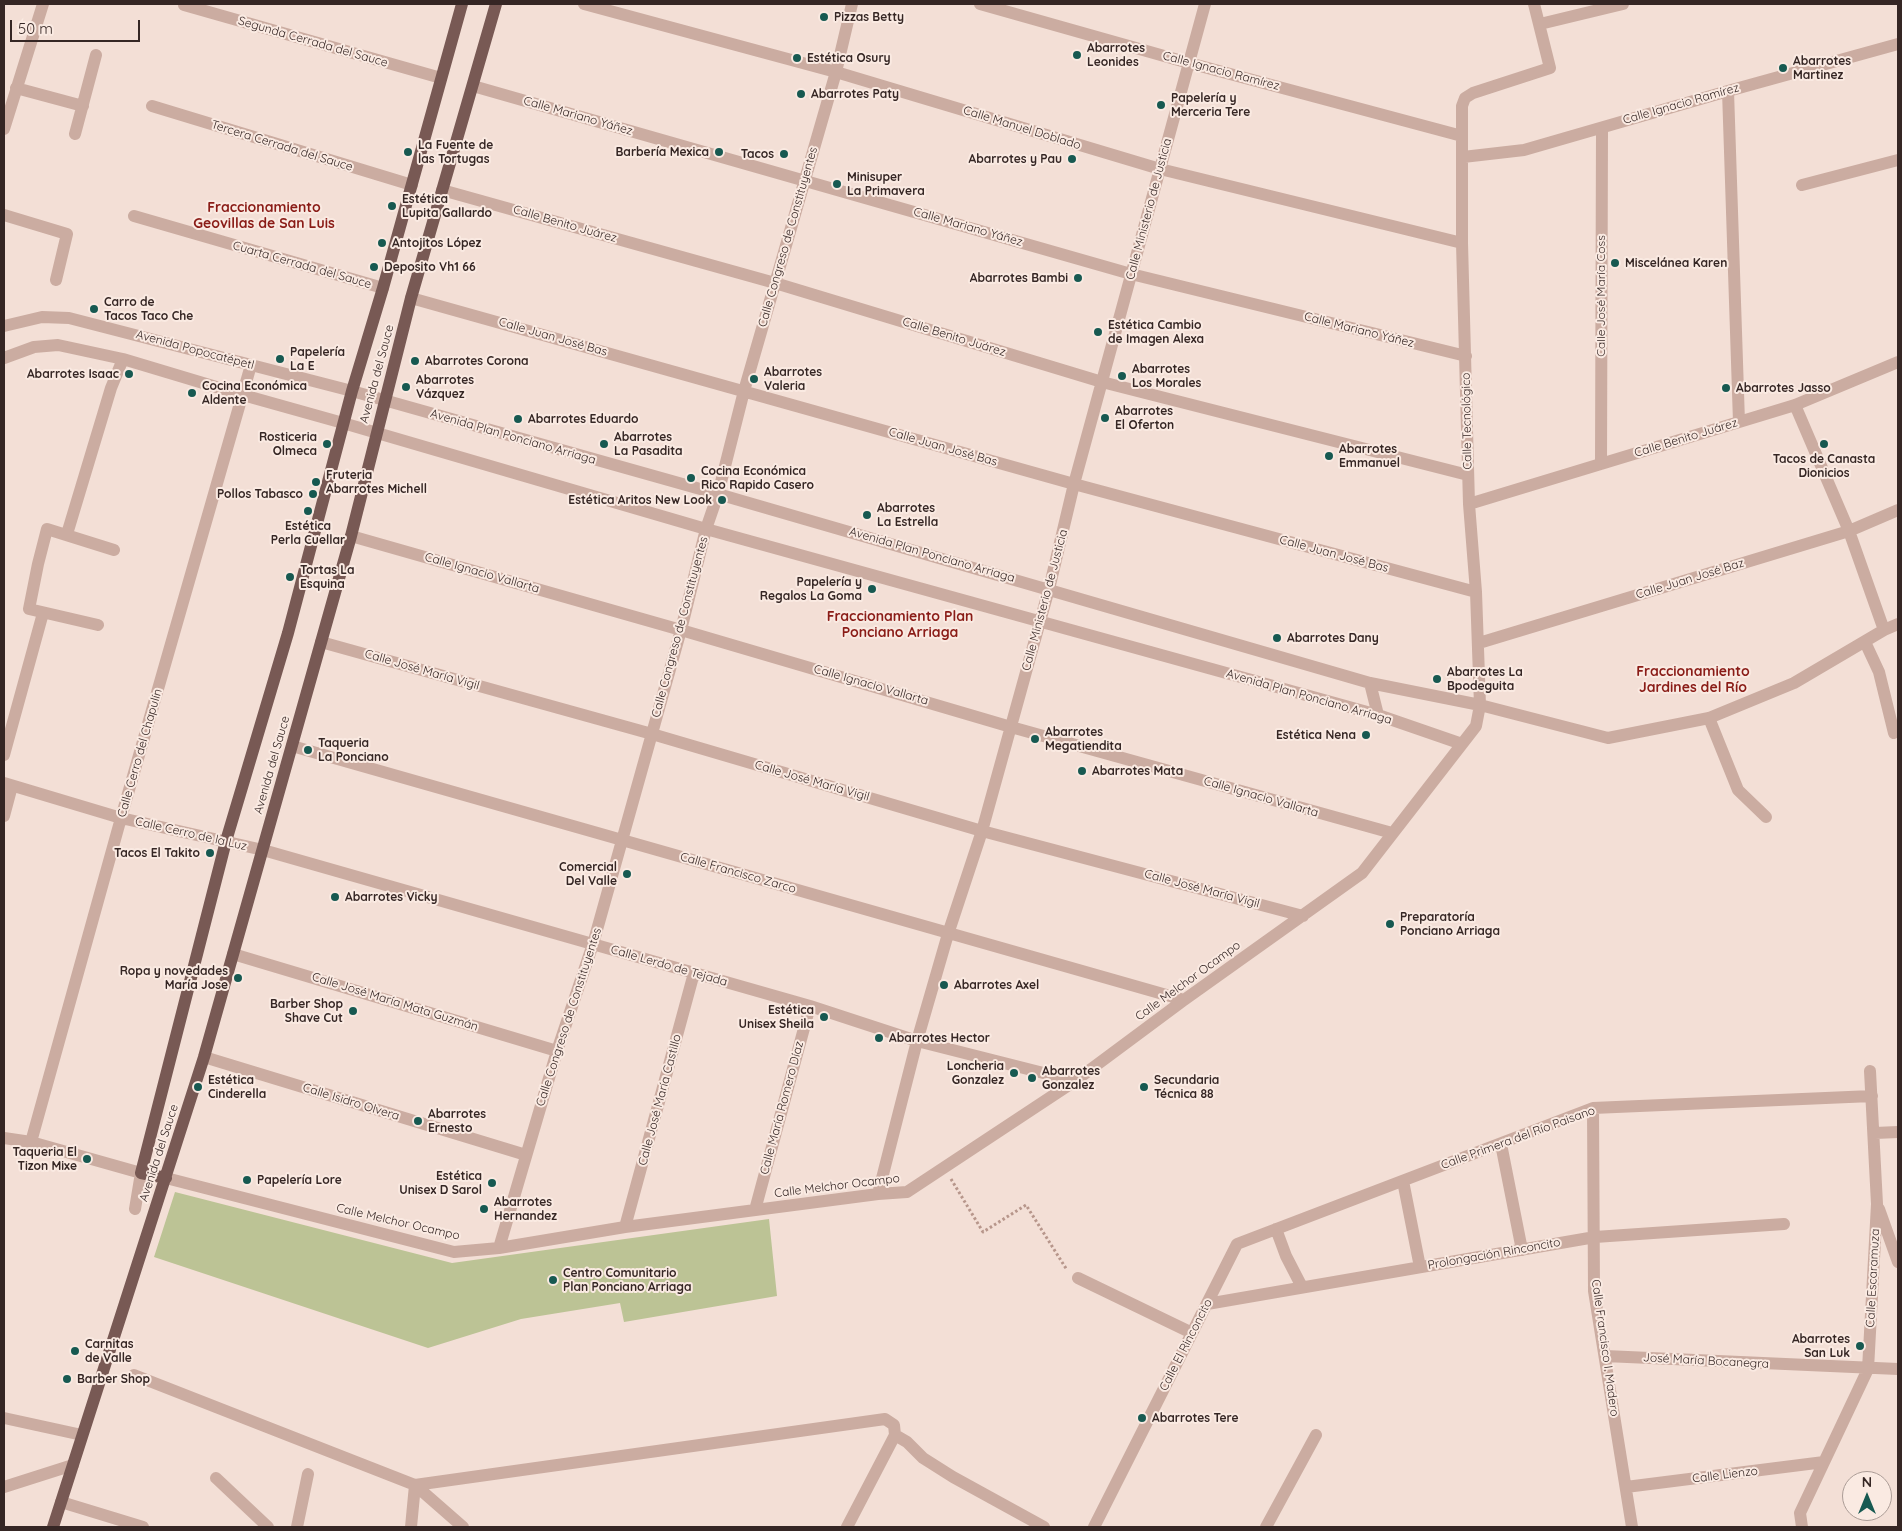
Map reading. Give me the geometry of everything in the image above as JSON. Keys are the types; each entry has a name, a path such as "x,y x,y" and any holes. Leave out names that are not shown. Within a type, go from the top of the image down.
{"main road":[{"name":"Avenida del Sauce","path":"141,1173 226,841 288,633 343,423 383,288 462,4"},
{"name":"Avenida del Sauce","path":"53,1527 204,1057 351,536 411,298 496,4"},
{"name":"Calle Melchor Ocampo","path":"141,1173 166,1178"}],"street":[{"path":"4,129 43,4"},
{"name":"Calle Manuel Doblado","path":"584,4 836,72 1160,169 1462,243"},
{"name":"Calle Congreso de Constituyentes","path":"499,1248 557,1050 593,944 682,630 706,530 718,494 744,391 836,72 852,4"},
{"name":"Calle Ignacio Ramírez","path":"980,4 1189,63 1462,136"},
{"name":"Calle Ministerio de Justicia","path":"878,1194 917,1041 948,934 982,831 1049,589 1074,484 1205,4"},
{"path":"1534,4 1540,24 1623,4"},
{"name":"Segunda Cerrada del Sauce","path":"184,6 441,78"},
{"name":"Calle Tecnológico","path":"1480,705 1479,643 1468,475 1462,243 1462,106 1465,98 1473,92 1550,68 1540,24"},
{"name":"Calle Ignacio Ramírez","path":"1463,157 1524,150 1728,90 1898,44"},
{"path":"75,134 96,56"},
{"name":"Calle Mariano Yáñez","path":"473,86 1131,274 1466,356"},
{"path":"16,88 83,106"},
{"path":"1728,90 1739,422"},
{"name":"Tercera Cerrada del Sauce","path":"152,106 412,185"},
{"name":"Calle José María Coss","path":"1601,464 1602,128"},
{"path":"1802,185 1898,160"},
{"name":"Calle Benito Juárez","path":"442,190 775,283 1102,382 1468,475"},
{"path":"4,215 67,234 56,280"},
{"name":"Cuarta Cerrada del Sauce","path":"134,216 383,288"},
{"name":"Calle Juan José Bas","path":"411,298 1074,484 1476,592"},
{"name":"Avenida Popocatépetl","path":"4,326 42,317 69,318 384,400"},
{"path":"4,358 34,347 58,345 123,358 242,395 376,433"},
{"path":"67,534 123,358"},
{"name":"Calle Benito Juárez","path":"1469,504 1795,405 1898,362"},
{"name":"Calle Cerro del Chapulín","path":"31,1142 121,818 251,365"},
{"name":"Avenida Plan Ponciano Arriaga","path":"384,400 1049,589 1370,683 1480,705 1608,738 1709,718 1794,683 1884,630 1898,624"},
{"path":"1795,405 1849,531 1884,630"},
{"name":"Avenida Plan Ponciano Arriaga","path":"376,433 706,530 1378,715 1462,744"},
{"name":"Calle Juan José Baz","path":"1479,643 1849,531 1898,510"},
{"path":"98,625 29,609 47,529 114,550"},
{"name":"Calle Ignacio Vallarta","path":"351,536 1011,726 1392,833"},
{"path":"4,755 43,613"},
{"name":"Calle José María Vigil","path":"321,642 652,734 982,831 1303,916"},
{"path":"1865,642 1879,672 1894,733"},
{"path":"1370,683 1378,715"},
{"name":"Calle Melchor Ocampo","path":"166,1178 454,1252 499,1248 625,1227 878,1194 907,1192 1075,1081 1184,1000 1362,873 1476,726 1480,705"},
{"path":"1709,718 1738,790 1766,817"},
{"name":"Calle Francisco Zarco","path":"292,746 1184,1000"},
{"path":"4,816 8,785"},
{"name":"Calle Cerro de la Luz","path":"8,785 121,818 263,850"},
{"name":"Calle Lerdo de Tejada","path":"263,850 810,1006 917,1041 1075,1081"},
{"name":"Calle José María Mata Guzmán","path":"233,954 557,1050"},
{"name":"Calle José María Castillo","path":"625,1227 694,973"},
{"name":"Calle María Romero Díaz","path":"755,1210 810,1006"},
{"name":"Calle Isidro Olvera","path":"204,1057 526,1155"},
{"name":"Calle Escaramuza","path":"1802,1527 1800,1513 1868,1369 1878,1204 1870,1071"},
{"name":"Calle Primera del Río Paisano","path":"1237,1244 1593,1108 1872,1096"},
{"name":"Calle Francisco I. Madero","path":"1593,1108 1594,1291 1632,1527"},
{"path":"1874,1133 1898,1132"},
{"path":"4,1138 31,1142 141,1173"},
{"path":"1501,1144 1522,1250"},
{"name":"Avenida del Sauce","path":"135,1209 141,1173"},
{"path":"1403,1181 1420,1267"},
{"path":"1878,1204 1898,1262"},
{"name":"Prolongación Rinconcito","path":"1207,1304 1595,1237 1784,1224"},
{"path":"1276,1229 1286,1256 1302,1287"},
{"name":"Calle El Rinconcito","path":"1094,1527 1237,1244"},
{"path":"1074,1277 1192,1333"},
{"name":"José María Bocanegra","path":"1605,1356 1898,1369"},
{"path":"134,1375 415,1485 463,1527"},
{"path":"4,1418 82,1435"},
{"path":"415,1485 884,1419 894,1424 895,1436 844,1527"},
{"path":"1266,1527 1316,1435"},
{"path":"895,1436 907,1442 922,1458 953,1477 1044,1527"},
{"name":"Calle Lienzo","path":"1626,1487 1824,1462"},
{"path":"4,1487 73,1465"},
{"path":"297,1527 308,1474"},
{"path":"216,1478 268,1527"},
{"path":"411,1527 415,1485"},
{"path":"61,1502 143,1527"}],"path":[{"path":"944,1168 983,1232 1026,1205 1074,1277"}],"green space":[{"name":"Centro Comunitario Plan Ponciano Arriaga","path":"175,1192 452,1263 769,1219 777,1296 624,1322 620,1303 521,1319 428,1348 154,1257"}],"place":[{"name":"Pizzas Betty","path":"824,17"},
{"name":"Abarrotes Leonides","path":"1077,55"},
{"name":"Estética Osury","path":"797,58"},
{"name":"Abarrotes Martinez","path":"1783,68"},
{"name":"Abarrotes Paty","path":"801,94"},
{"name":"Papelería y Merceria Tere","path":"1161,105"},
{"name":"La Fuente de las Tortugas","path":"408,152"},
{"name":"Barbería Mexica","path":"719,152"},
{"name":"Tacos","path":"784,154"},
{"name":"Abarrotes y Pau","path":"1072,159"},
{"name":"Minisuper La Primavera","path":"837,184"},
{"name":"Estética Lupita Gallardo","path":"392,206"},
{"name":"Antojitos López","path":"382,243"},
{"name":"Miscelánea Karen","path":"1615,263"},
{"name":"Deposito Vh1 66","path":"374,267"},
{"name":"Abarrotes Bambi","path":"1078,278"},
{"name":"Carro de Tacos Taco Che","path":"94,309"},
{"name":"Estética Cambio de Imagen Alexa","path":"1098,332"},
{"name":"Papelería La E","path":"280,359"},
{"name":"Abarrotes Corona","path":"415,361"},
{"name":"Abarrotes Isaac","path":"129,374"},
{"name":"Abarrotes Los Morales","path":"1122,376"},
{"name":"Abarrotes Valeria","path":"754,379"},
{"name":"Abarrotes Vázquez","path":"406,387"},
{"name":"Abarrotes Jasso","path":"1726,388"},
{"name":"Cocina Económica Aldente","path":"192,393"},
{"name":"Abarrotes El Oferton","path":"1105,418"},
{"name":"Abarrotes Eduardo","path":"518,419"},
{"name":"Rosticeria Olmeca","path":"327,444"},
{"name":"Abarrotes La Pasadita","path":"604,444"},
{"name":"Tacos de Canasta Dionicios","path":"1824,444"},
{"name":"Abarrotes Emmanuel","path":"1329,456"},
{"name":"Cocina Económica Rico Rapido Casero","path":"691,478"},
{"name":"Fruteria Abarrotes Michell","path":"316,482"},
{"name":"Pollos Tabasco","path":"313,494"},
{"name":"Estética Aritos New Look","path":"722,500"},
{"name":"Estética Perla Cuellar","path":"308,511"},
{"name":"Abarrotes La Estrella","path":"867,515"},
{"name":"Tortas La Esquina","path":"290,577"},
{"name":"Papelería y Regalos La Goma","path":"872,589"},
{"name":"Abarrotes Dany","path":"1277,638"},
{"name":"Abarrotes La Bpodeguita","path":"1437,679"},
{"name":"Estética Nena","path":"1366,735"},
{"name":"Abarrotes Megatiendita","path":"1035,739"},
{"name":"Taqueria La Ponciano","path":"308,750"},
{"name":"Abarrotes Mata","path":"1082,771"},
{"name":"Tacos El Takito","path":"210,853"},
{"name":"Comercial Del Valle","path":"627,874"},
{"name":"Abarrotes Vicky","path":"335,897"},
{"name":"Preparatoría Ponciano Arriaga","path":"1390,924"},
{"name":"Ropa y novedades María Jose","path":"238,978"},
{"name":"Abarrotes Axel","path":"944,985"},
{"name":"Barber Shop Shave Cut","path":"353,1011"},
{"name":"Estética Unisex Sheila","path":"824,1017"},
{"name":"Abarrotes Hector","path":"879,1038"},
{"name":"Loncheria Gonzalez","path":"1014,1073"},
{"name":"Abarrotes Gonzalez","path":"1032,1078"},
{"name":"Estética Cinderella","path":"198,1087"},
{"name":"Secundaria Técnica 88","path":"1144,1087"},
{"name":"Abarrotes Ernesto","path":"418,1121"},
{"name":"Taqueria El Tizon Mixe","path":"87,1159"},
{"name":"Papelería Lore","path":"247,1180"},
{"name":"Estética Unisex D Sarol","path":"492,1183"},
{"name":"Abarrotes Hernandez","path":"484,1209"},
{"name":"Centro Comunitario Plan Ponciano Arriaga","path":"553,1280"},
{"name":"Abarrotes San Luk","path":"1860,1346"},
{"name":"Carnitas de Valle","path":"75,1351"},
{"name":"Barber Shop","path":"67,1379"},
{"name":"Abarrotes Tere","path":"1142,1418"}],"district":[{"name":"Fraccionamiento Geovillas de San Luis","path":"264,216"},
{"name":"Fraccionamiento Plan Ponciano Arriaga","path":"900,626"},
{"name":"Fraccionamiento Jardines del Río","path":"1693,680"}]}
